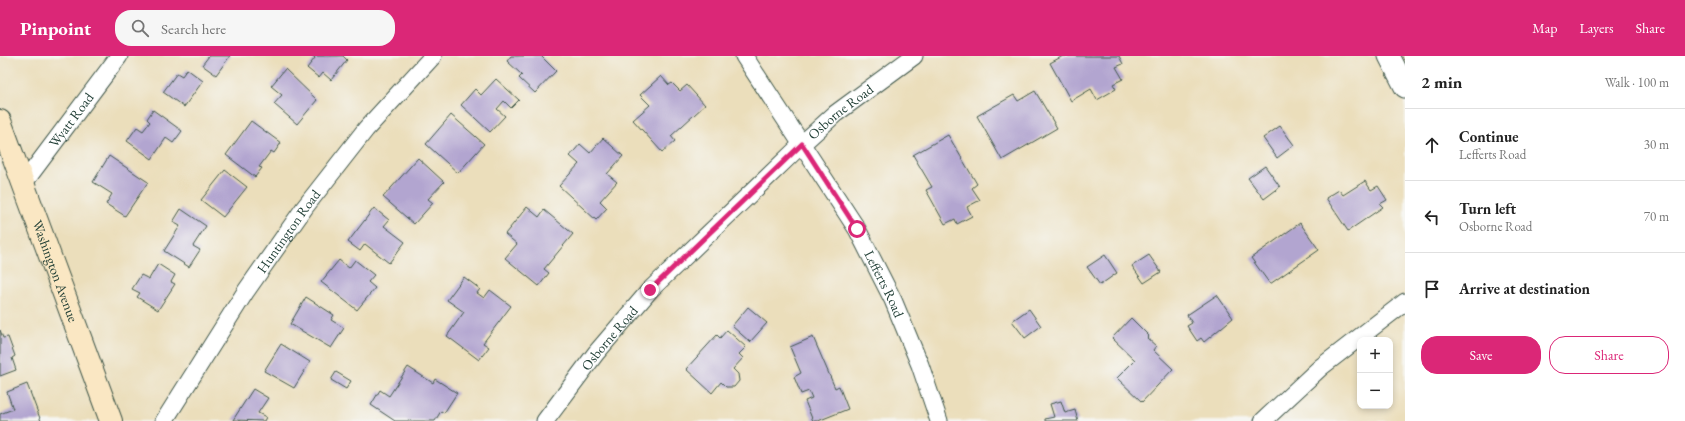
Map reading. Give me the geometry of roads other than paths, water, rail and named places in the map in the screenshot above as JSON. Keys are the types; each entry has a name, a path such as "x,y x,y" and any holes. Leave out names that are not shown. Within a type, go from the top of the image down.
{"main road":[{"name":"Washington Avenue","path":"0,121 111,421"}],"street":[{"name":"Wyatt Road","path":"23,184 119,56"},
{"name":"Huntington Road","path":"164,421 246,291 305,207 366,129 433,56"},
{"name":"Lefferts Road","path":"744,56 857,229 890,294 920,365 939,421"},
{"name":"Osborne Road","path":"545,421 596,353 650,290 835,114 914,56"},
{"path":"1389,56 1405,87"},
{"path":"1263,421 1321,367 1405,302"}]}
